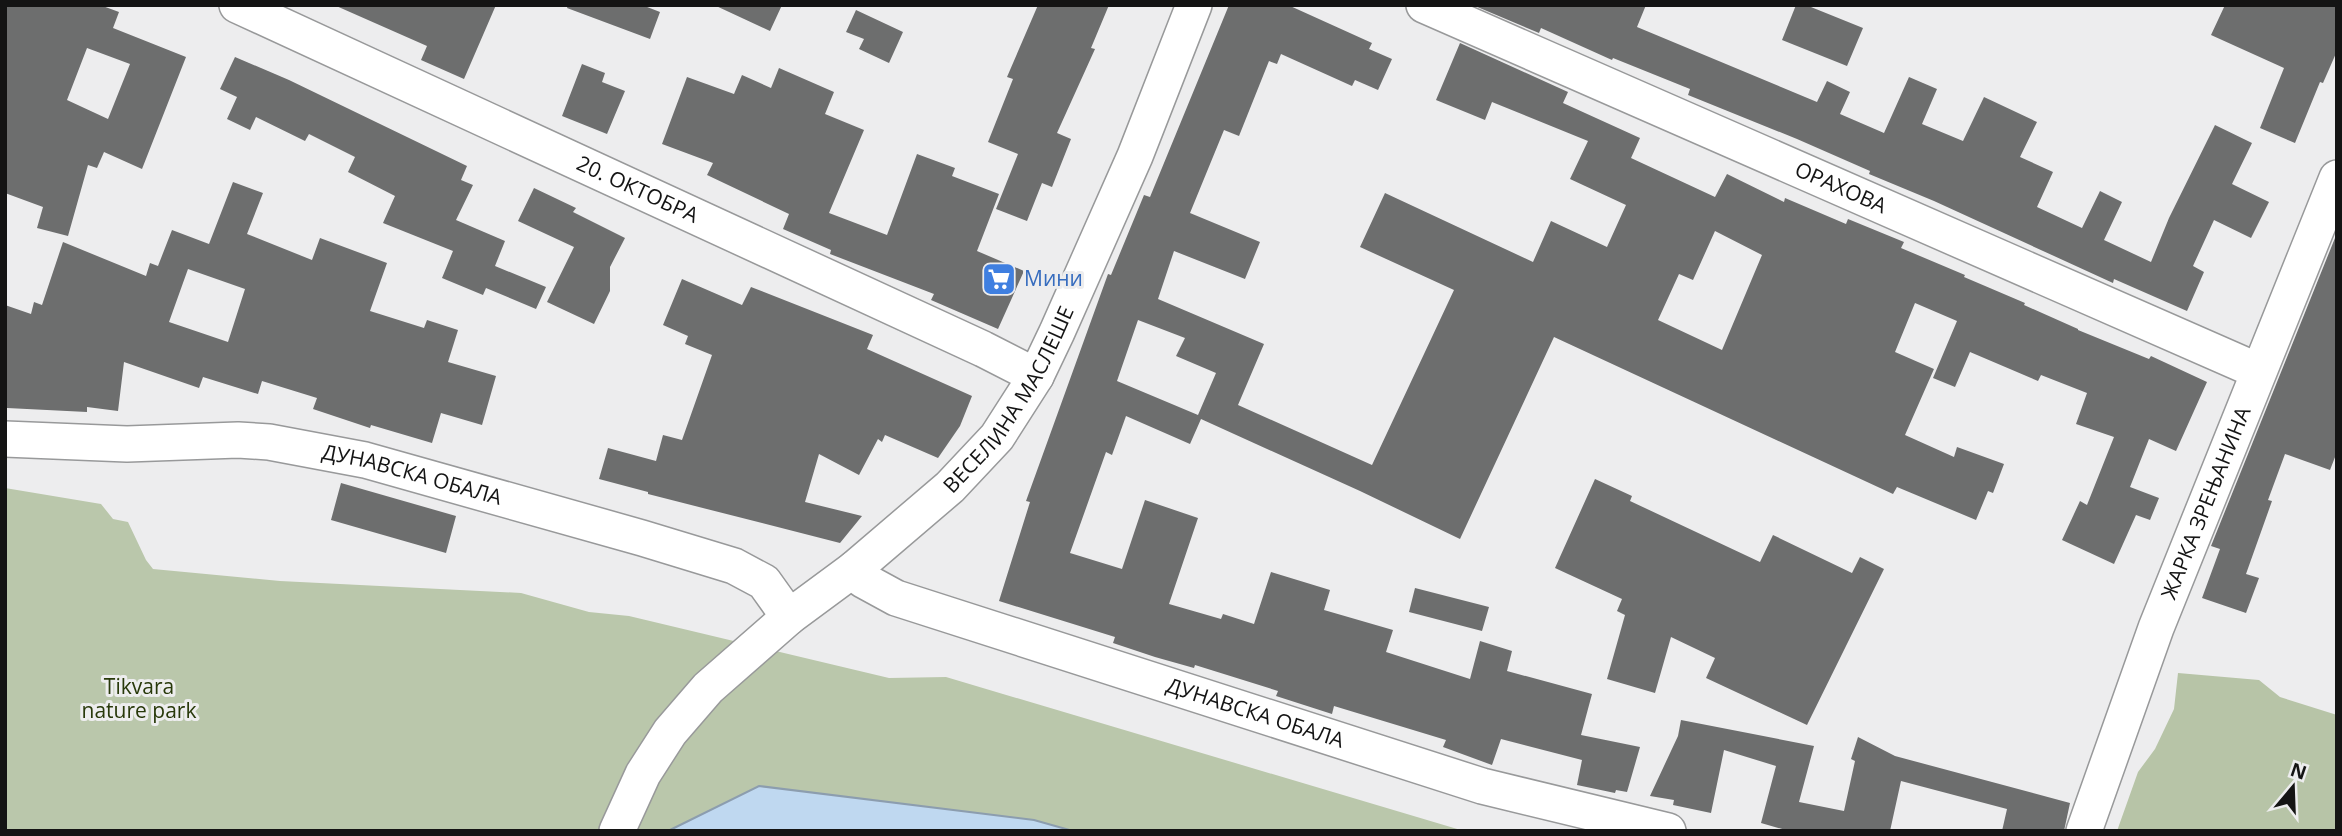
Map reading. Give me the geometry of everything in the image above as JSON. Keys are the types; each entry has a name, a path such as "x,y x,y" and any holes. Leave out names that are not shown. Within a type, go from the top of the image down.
{"street":[{"name":"20. ОКТОБРА","path":"237,5 983,349 1036,376"},
{"name":"ВЕСЕЛИНА МАСЛЕШЕ","path":"617,831 643,774 670,732 708,688 789,617 854,569 950,487 997,437 1036,376 1057,332 1135,156 1194,5"},
{"name":"ОРАХОВА","path":"1424,5 2258,371"},
{"name":"ЖАРКА ЗРЕЊАНИНА","path":"2084,831 2156,628 2337,178"},
{"name":"ДУНАВСКА ОБАЛА","path":"5,439 127,444 238,440 269,442 365,460 734,566 764,583 789,617"},
{"name":"ДУНАВСКА ОБАЛА","path":"854,569 863,580 896,598 1482,786 1668,831"}],"green space":[{"name":"Tikvara nature park","path":"5,488 101,504 113,519 128,522 153,569 280,581 521,593 589,612 629,616 889,678 946,677 1464,831 5,831"},
{"path":"2178,673 2259,680 2280,697 2337,715 2337,831 2117,831 2138,772 2155,749 2174,709"}],"water":[{"path":"759,786 1034,820 1073,831 668,831"}],"building":[{"path":"5,5 100,5 119,12 113,28 186,57 142,169 104,152 97,168 88,165 68,236 37,228 43,207 5,193","holes":["87,48 130,64 108,119 67,100"]},
{"path":"334,5 496,5 464,79 421,60 427,46"},
{"path":"568,5 642,5 660,12 650,39 567,8"},
{"path":"714,5 782,5 770,31"},
{"path":"1038,5 1109,5 1091,48 1095,49 1057,133 1071,139 1052,187 1042,183 1027,221 996,209 1018,154 988,142 1013,79 1007,77"},
{"path":"1229,5 1288,5 1372,43 1369,49 1392,59 1378,90 1355,80 1352,86 1281,54 1277,64 1269,61 1239,136 1224,130 1190,213 1260,242 1245,279 1174,251 1158,299 1264,344 1238,405 1372,465 1454,290 1360,247 1385,193 1533,262 1551,221 1607,247 1626,205 1570,179 1588,141 1492,102 1485,120 1436,100 1460,43 1568,92 1563,103 1640,138 1631,158 1715,197 1727,174 1784,202 1785,198 1846,224 1848,219 1904,242 1901,248 1965,275 1964,277 2025,303 2024,305 2078,330 2149,359 2151,356 2207,382 2176,451 2149,439 2130,487 2159,498 2150,520 2136,515 2114,564 2062,540 2080,501 2087,505 2114,437 2076,424 2087,393 2041,375 2038,381 1970,352 1955,387 1933,378 1957,321 1915,303 1895,352 1934,369 1905,435 1954,457 1957,447 2004,464 1993,493 1988,491 1976,520 1897,487 1893,494 1554,337 1460,539 1201,419 1190,444 1126,416 1112,455 1106,452 1070,553 1122,569 1145,500 1198,518 1169,604 1221,619 1223,614 1254,624 1271,572 1330,590 1324,610 1393,630 1386,652 1470,679 1480,641 1512,651 1507,671 1592,694 1581,735 1640,747 1627,792 1616,790 1615,793 1577,785 1582,760 1501,739 1492,765 1443,747 1446,740 1334,706 1332,714 1276,696 1278,691 1195,665 1194,668 1155,657 1113,643 1115,637 999,601 1030,502 1026,501 1108,274 1111,275 1144,195 1150,197","holes":["1715,231 1762,255 1722,350 1658,320 1679,274 1693,280","1138,320 1185,338 1176,356 1216,373 1198,415 1117,381"]},
{"path":"1646,5 1637,27 1817,102 1827,81 1850,92 1840,114 1884,133 1909,77 1937,89 1922,124 1963,141 1984,97 2037,122 2020,157 2053,172 2037,207 2082,228 2100,191 2122,202 2104,240 2151,262 2169,218 2215,125 2252,143 2232,184 2269,202 2251,238 2214,220 2193,266 2204,272 2187,311 2114,279 2113,283 1869,174 1870,171 1688,95 1690,89 1613,58 1612,60 1541,28 1539,33 1475,6"},
{"path":"1796,5 1806,5 1863,28 1847,66 1782,40"},
{"path":"2225,5 2337,5 2337,51 2323,83 2320,82 2295,143 2260,128 2284,68 2211,35"},
{"path":"856,10 903,32 889,63 859,49 864,39 846,32"},
{"path":"235,57 289,80 467,166 461,180 473,185 456,220 505,241 495,266 546,287 536,309 486,288 483,295 442,278 453,251 383,223 395,196 348,172 355,157 309,134 305,141 256,117 250,130 227,119 237,97 220,89"},
{"path":"582,64 605,73 602,82 625,91 607,134 562,116"},
{"path":"779,68 834,92 825,114 864,130 829,213 887,235 917,154 955,168 952,176 999,194 977,251 1024,271 998,329 931,300 934,294 830,254 831,250 783,229 789,214 707,175 713,163 662,144 687,77 734,94 742,75 771,88"},
{"path":"233,182 263,193 247,234 312,260 320,238 387,263 370,311 424,328 427,320 458,330 448,362 496,376 482,425 441,413 432,443 371,425 370,428 313,409 317,398 262,381 258,394 203,377 199,388 124,362 118,411 87,407 87,412 7,408 5,305 31,314 34,302 42,305 63,242 146,276 150,263 158,266 172,230 209,244","holes":["188,269 245,289 228,342 169,322"]},
{"path":"534,188 576,208 573,212 625,238 610,267 610,291 594,324 547,302 574,247 518,221"},
{"path":"2337,233 2337,452 2330,470 2285,454 2268,500 2272,501 2246,574 2259,578 2246,613 2202,598 2220,549 2211,546"},
{"path":"682,279 742,305 751,287 873,335 867,349 972,396 960,426 938,458 885,435 882,442 878,439 859,475 819,454 805,502 862,516 840,543 599,479 608,448 656,461 663,435 682,440 712,355 685,344 688,336 663,325"},
{"path":"1595,479 1632,496 1630,501 1760,562 1773,535 1852,573 1860,557 1884,569 1807,725 1706,678 1715,658 1671,637 1655,693 1607,679 1625,615 1617,611 1622,599 1555,568"},
{"path":"341,483 456,516 446,553 331,520"},
{"path":"1415,588 1489,607 1482,631 1409,612"},
{"path":"1681,720 1814,746 1799,802 1844,811 1855,761 1851,759 1858,737 1895,756 2070,803 2064,831 2002,831 2007,809 1901,781 1890,831 1789,831 1761,823 1776,766 1724,750 1711,813 1673,805 1674,800 1650,796 1678,736"}],"place":[{"name":"Мини","path":"999,279"}]}
